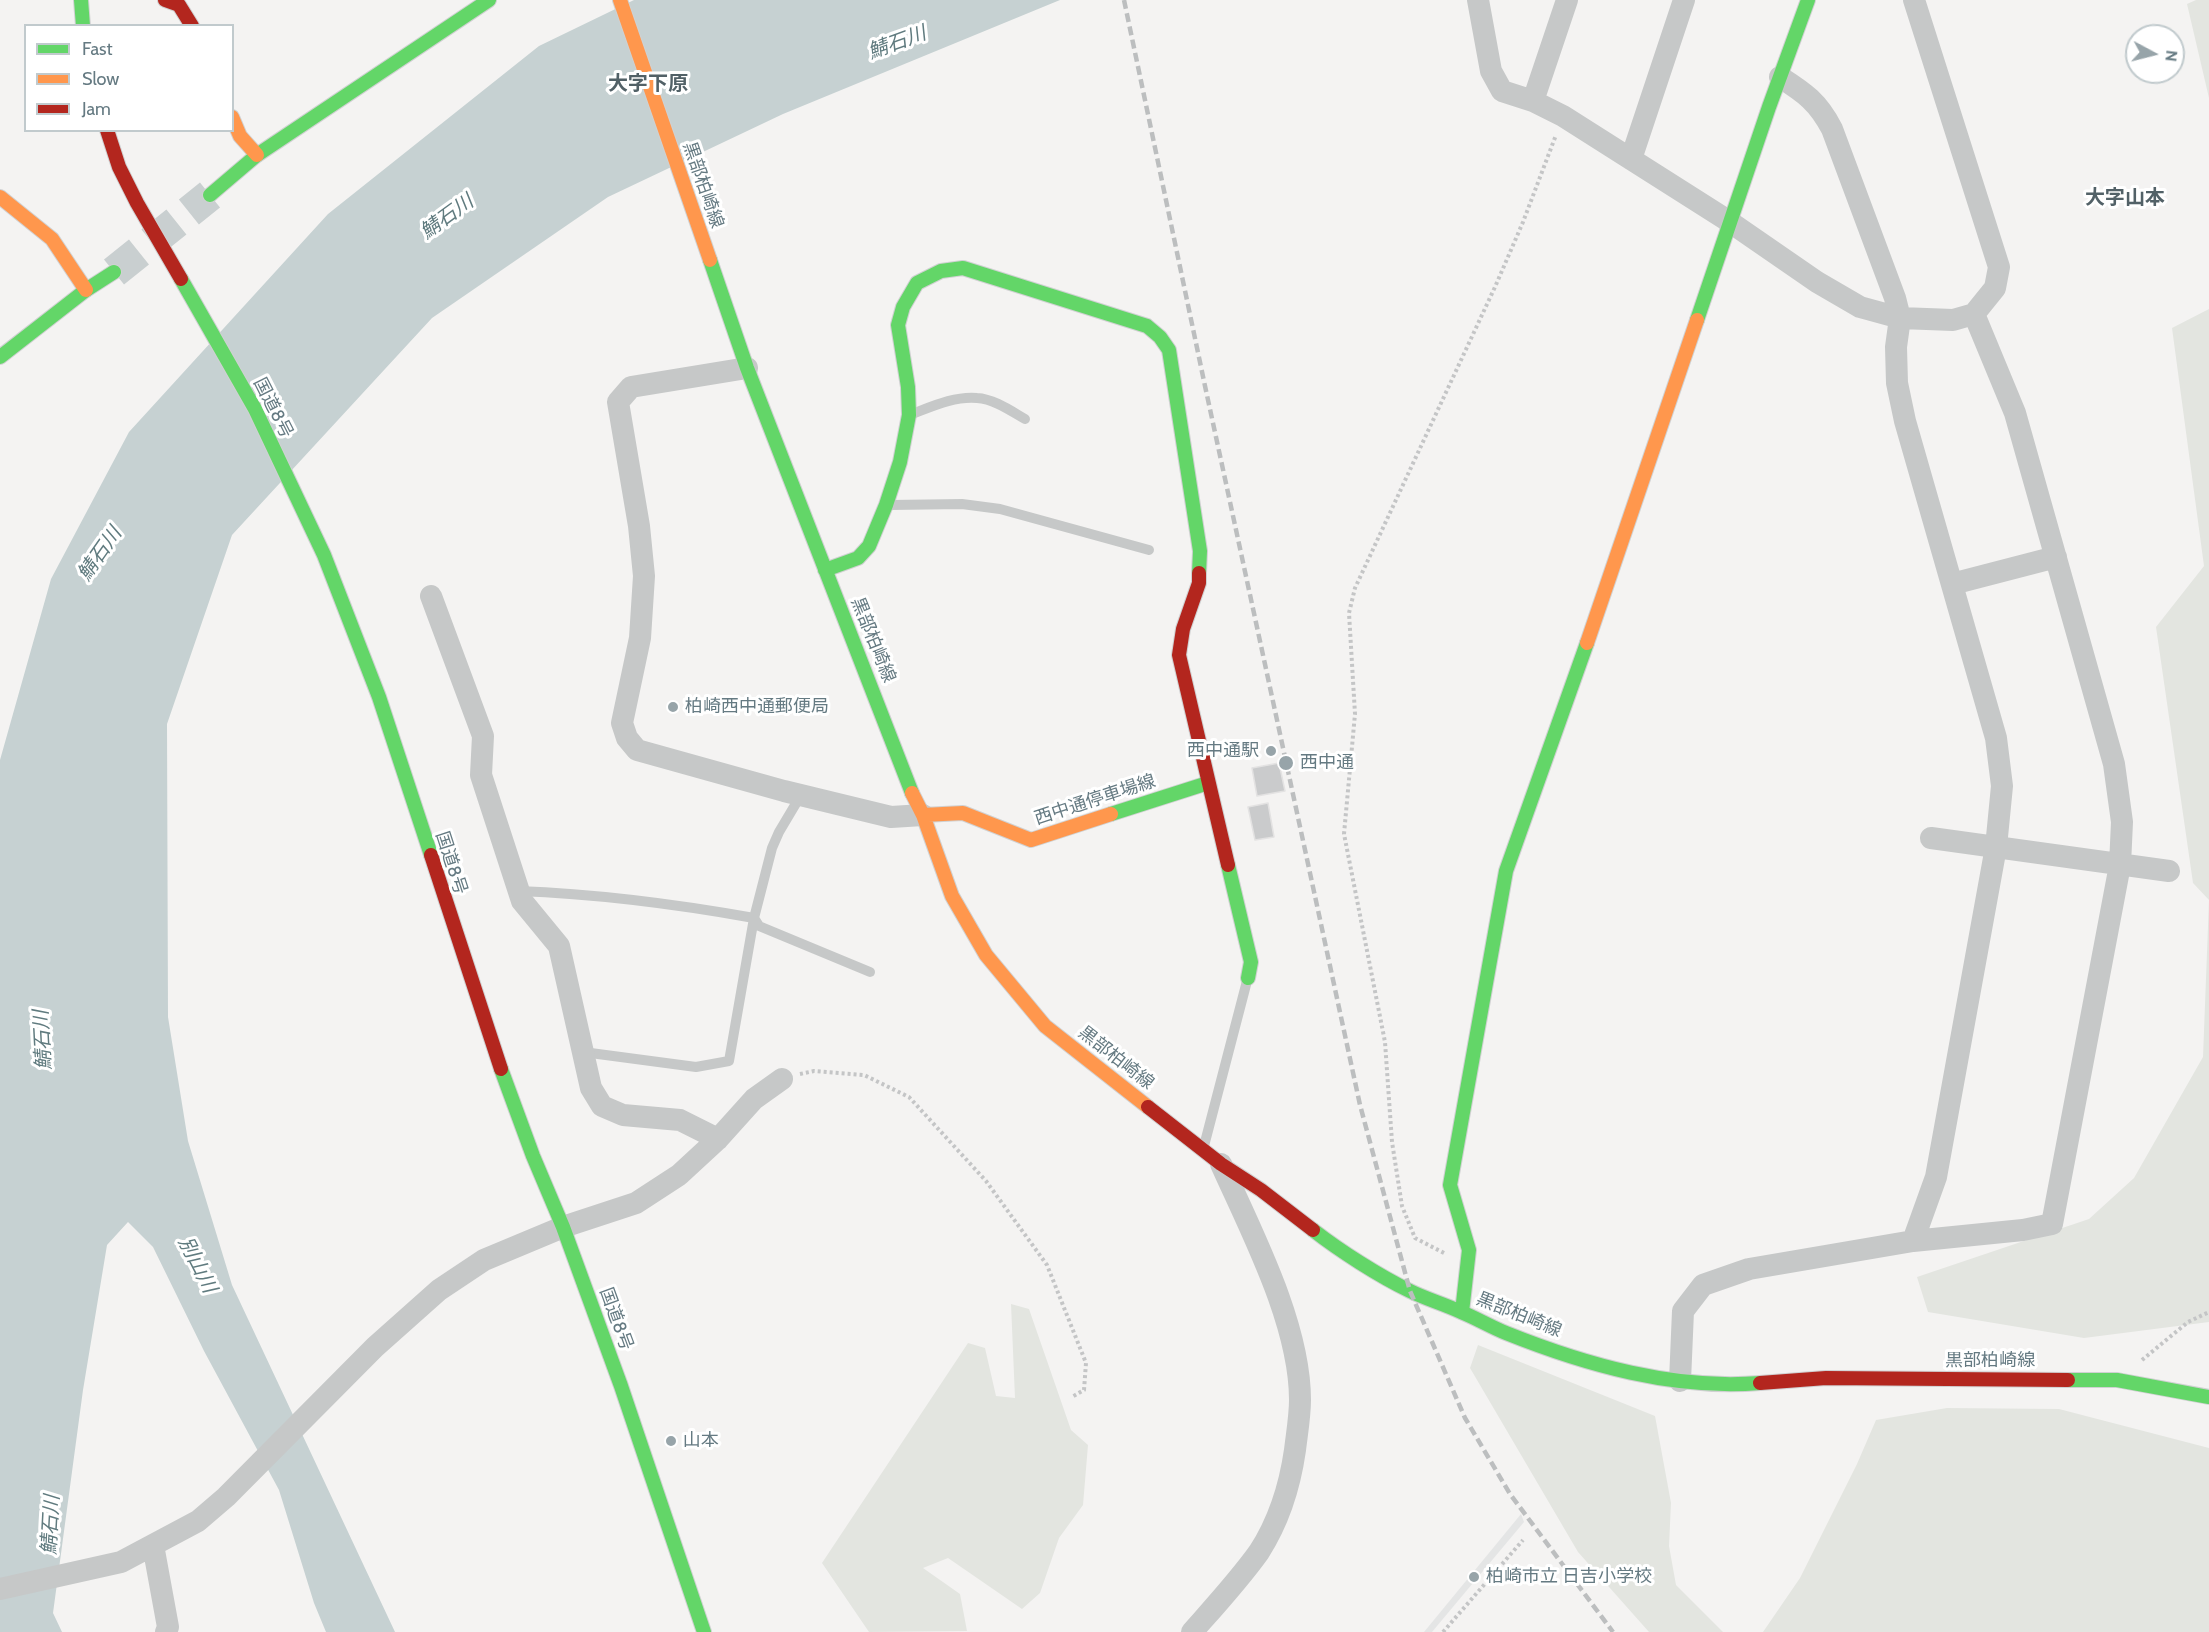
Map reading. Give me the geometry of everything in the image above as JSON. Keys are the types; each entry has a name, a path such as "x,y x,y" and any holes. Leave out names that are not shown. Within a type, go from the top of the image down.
{"main road":[{"path":"81,0 83,24"},
{"path":"165,0 179,5 191,24"},
{"path":"210,195 257,155 489,0"},
{"name":"黒部柏崎線","path":"620,0 747,368 917,805 923,815 952,896 998,972 1045,1026 1221,1164 1261,1190 1345,1253 1410,1291 1506,1333 1606,1367 1639,1375 1726,1386 1826,1378 2117,1380 2209,1397"},
{"path":"1462,1312 1469,1250 1450,1185 1506,871 1572,688 1808,0"},
{"path":"234,122 240,136 257,155"},
{"name":"国道8号","path":"108,132 119,167 137,203 255,409 319,544 379,697 492,1042 621,1386 704,1632"},
{"path":"0,196 52,239 86,290"},
{"path":"825,570 858,558 869,546 900,462 909,415 908,387 898,325 903,307 916,283 941,271 963,268 1147,326 1160,337 1169,350 1200,551 1199,583 1183,629 1179,655 1251,962 1248,978"},
{"path":"0,357 86,290 114,272"},
{"name":"西中通停車場線","path":"923,815 963,813 1031,840 1208,783"}],"street":[{"path":"1478,0 1491,71 1502,91 1533,101 1563,116 1730,222 1817,282 1860,307 1900,318 1953,320 1974,314 1995,288 1999,267 1914,0"},
{"path":"1533,101 1567,0"},
{"path":"1631,159 1684,0"},
{"path":"1780,77 1807,94 1822,110 1832,129 1895,298 1900,318 1896,346 1897,383 1905,421 1996,738 2002,786 1996,847 1936,1177 1913,1241"},
{"path":"1680,1381 1683,1311 1703,1285 1749,1269 1913,1241 2023,1230 2052,1224 2120,865 2122,822 2114,764 2015,413 1974,314"},
{"path":"747,368 630,387 618,402 639,526 644,576 640,638 622,723 627,738 637,750 801,795 891,817 923,815"},
{"path":"1952,584 2056,557"},
{"path":"431,596 483,736 481,776 518,891 522,901 559,946 591,1088 602,1106 623,1115 680,1120 718,1138"},
{"path":"1931,838 2169,871"},
{"path":"0,1589 121,1562 198,1521 226,1497 326,1396 438,1290 484,1260 563,1227 636,1203 679,1174 718,1138 754,1099 782,1079"},
{"path":"1192,1632 1259,1551 1273,1524 1285,1498 1292,1471 1300,1400 1296,1365 1285,1318 1270,1274 1221,1164"},
{"path":"153,1545 168,1627 166,1632"}],"lane":[{"path":"909,415 954,399 978,398 996,403 1025,419"},
{"path":"886,505 962,504 1000,509 1149,550"},
{"path":"583,1052 696,1066 729,1061 754,918 772,848 801,795"},
{"path":"518,891 610,896 679,904 754,918 759,926 870,972"},
{"path":"1203,1150 1248,978"}],"path":[{"path":"1469,1250 1456,1257 1415,1238 1402,1206 1392,1142 1385,1042 1344,834 1355,714 1350,613 1355,588 1523,222 1563,116"},
{"path":"782,1079 814,1071 864,1076 909,1097 986,1181 1047,1264 1086,1363 1083,1390 1072,1397"},
{"path":"2117,1380 2188,1322 2209,1312"},
{"path":"1443,1632 1523,1540"}],"shaded area":[{"path":"2196,0 2209,0 2209,98 2187,4"},
{"path":"2209,309 2209,900 2193,883 2156,627 2204,566 2172,328"},
{"path":"2209,900 2209,1322 2084,1338 1928,1312 1917,1277 2089,1219 2134,1178 2203,1057"},
{"path":"1011,1304 1029,1309 1071,1430 1088,1445 1083,1505 1059,1538 1040,1593 1022,1609 948,1558 923,1568 960,1594 967,1631 869,1632 822,1563 968,1343 985,1348 996,1396 1015,1398"},
{"path":"1478,1345 1655,1416 1671,1503 1669,1546 1676,1585 1723,1632 1649,1632 1578,1552 1470,1368"},
{"path":"1947,1408 2059,1409 2209,1448 2209,1632 1763,1632 1800,1578 1857,1464 1876,1420"},
{"name":"柏崎市立 日吉小学校","path":"1521,1514 1524,1522 1432,1632 1424,1632"}],"water":[{"path":"634,0 1060,0 783,114 608,197 432,318 232,535 167,724 168,1017 188,1141 232,1285 395,1632 326,1632 314,1603 279,1490 204,1351 153,1247 128,1222 107,1245 83,1390 53,1613 62,1632 0,1632 0,760 51,579 129,432 328,214 539,46"}],"building":[{"name":"西中通駅","path":"1279,763 1285,791 1257,796 1252,768"},
{"path":"1268,803 1274,837 1255,840 1248,807"}],"tunnel":[{"path":"114,272 210,195"}],"railway":[{"path":"1124,0 1360,1105 1410,1291 1465,1418 1510,1494 1613,1632"}],"traffic: fast":[{"path":"81,0 83,24"},
{"path":"210,195 257,155 489,0"},
{"path":"1697,320 1808,0"},
{"path":"710,260 747,368 912,793"},
{"path":"825,570 858,558 869,546 900,462 909,415 908,387 898,325 903,307 917,283 941,271 963,268 1147,326 1160,337 1169,350 1200,551 1199,573"},
{"path":"0,357 86,290 114,272"},
{"path":"181,279 255,409 324,555 379,697 431,855"},
{"path":"1462,1312 1469,1250 1450,1185 1506,871 1587,643"},
{"path":"1111,814 1208,783"},
{"path":"1228,865 1251,962 1248,978"},
{"path":"501,1069 533,1156 563,1227 621,1386 704,1632"},
{"path":"1313,1230 1360,1263 1410,1291 1536,1345 1599,1365 1663,1379 1695,1383 1760,1383"},
{"path":"2068,1380 2117,1380 2209,1397"}],"traffic: slow":[{"path":"620,0 710,260"},
{"path":"234,122 240,136 257,155"},
{"path":"0,197 52,239 86,290"},
{"path":"1587,643 1697,320"},
{"path":"912,793 923,815 952,896 986,955 1045,1026 1148,1107"},
{"path":"923,815 963,813 1031,840 1111,814"}],"traffic: jam":[{"path":"165,0 179,5 191,24"},
{"path":"108,132 119,167 181,279"},
{"path":"1199,573 1199,583 1183,629 1179,655 1228,865"},
{"path":"431,855 501,1069"},
{"path":"1148,1107 1221,1164 1261,1190 1313,1230"},
{"path":"1760,1383 1826,1378 2068,1380"}],"place":[{"name":"柏崎西中通郵便局","path":"673,707"},
{"name":"西中通駅","path":"1271,751"},
{"name":"西中通","path":"1286,763"},
{"name":"山本","path":"671,1441"},
{"name":"柏崎市立 日吉小学校","path":"1474,1577"}],"district":[{"name":"大字下原","path":"648,84"},
{"name":"大字山本","path":"2125,198"}],"water label":[{"name":"鯖石川","path":"897,43"},
{"name":"鯖石川","path":"447,217"},
{"name":"鯖石川","path":"100,554"},
{"name":"鯖石川","path":"43,1040"},
{"name":"別山川","path":"197,1265"},
{"name":"鯖石川","path":"51,1525"}]}
